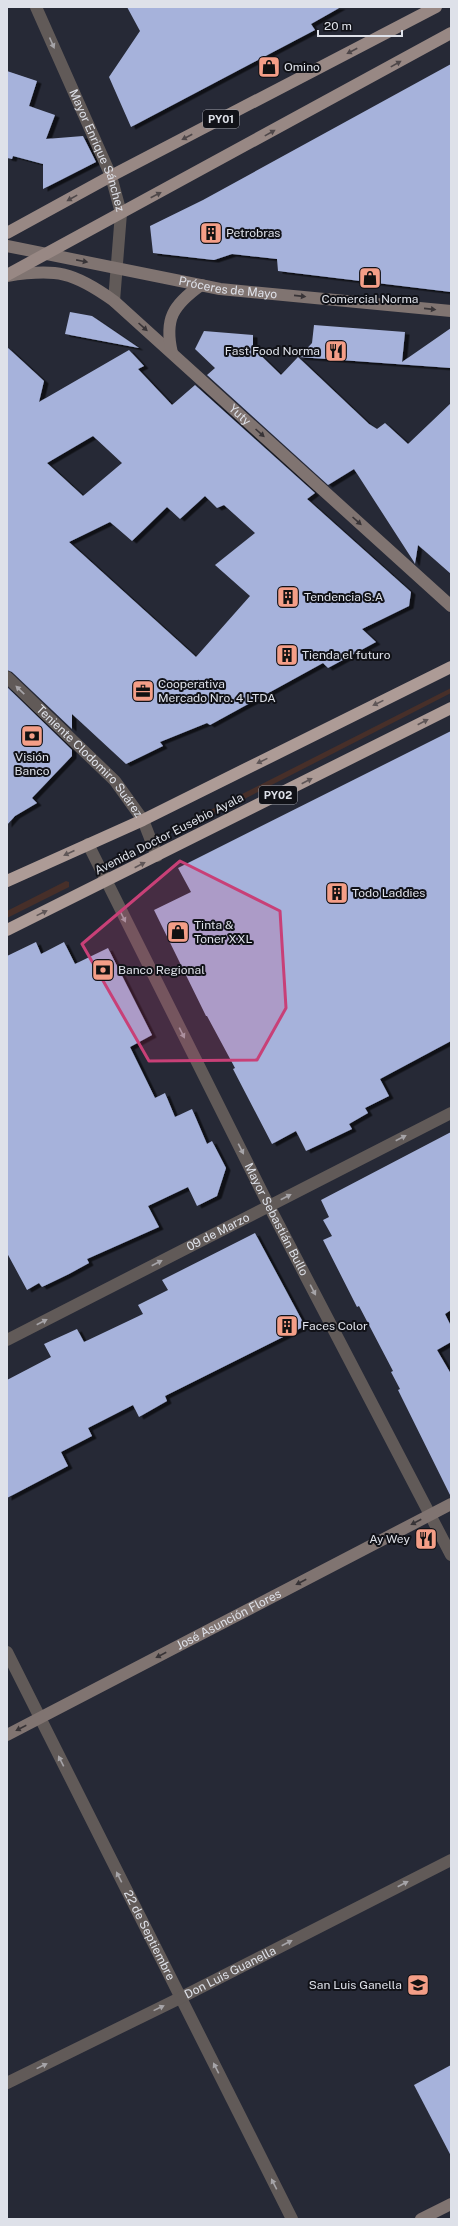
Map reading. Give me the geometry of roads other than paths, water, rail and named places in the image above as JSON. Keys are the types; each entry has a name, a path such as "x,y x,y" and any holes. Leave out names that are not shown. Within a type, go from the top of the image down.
{"highway":[{"name":"Avenida Doctor Eusebio Ayala","path":"7,881 143,820 451,667"},
{"name":"Avenida Doctor Eusebio Ayala","path":"7,930 106,882 451,708"}],"main road":[{"name":"PY01","path":"7,233 111,176 436,7"},
{"path":"7,276 44,254 451,33"},
{"name":"Próceres de Mayo","path":"7,246 206,286 451,311"},
{"name":"Yuty","path":"7,276 42,271 64,274 80,279 114,301 451,606"},
{"path":"172,353 168,336 170,318 175,308 191,292 201,285 206,286"},
{"name":"José Asunción Flores","path":"7,1734 451,1504"},
{"path":"421,2219 451,2204"}],"street":[{"name":"Mayor Enrique Sánchez","path":"36,7 111,176 121,213 114,301"},
{"name":"Teniente Clodomiro Suárez","path":"7,677 115,781 143,820 157,856"},
{"path":"88,844 106,882"},
{"name":"Mayor Sebastián Bullo","path":"106,882 269,1206 431,1514 451,1555"},
{"name":"09 de Marzo","path":"7,1340 451,1113"},
{"name":"22 de Septiembre","path":"7,1652 292,2219"},
{"name":"Don Luis Guanella","path":"7,2083 180,1998 451,1860"}],"place":[{"name":"Omino","path":"269,67"},
{"name":"Petrobras","path":"211,233"},
{"name":"Comercial Norma","path":"370,278"},
{"name":"Fast Food Norma","path":"336,351"},
{"name":"Tendencia S.A","path":"288,597"},
{"name":"Tienda el futuro","path":"287,655"},
{"name":"Cooperativa Mercado Nro. 4 LTDA","path":"143,691"},
{"name":"Visión Banco","path":"32,736"},
{"name":"Todo Laddies","path":"337,893"},
{"name":"Tinta & Toner XXL","path":"178,932"},
{"name":"Banco Regional","path":"103,970"},
{"name":"Faces Color","path":"287,1326"},
{"name":"Ay Wey","path":"426,1539"},
{"name":"San Luis Ganella","path":"418,1985"}]}
